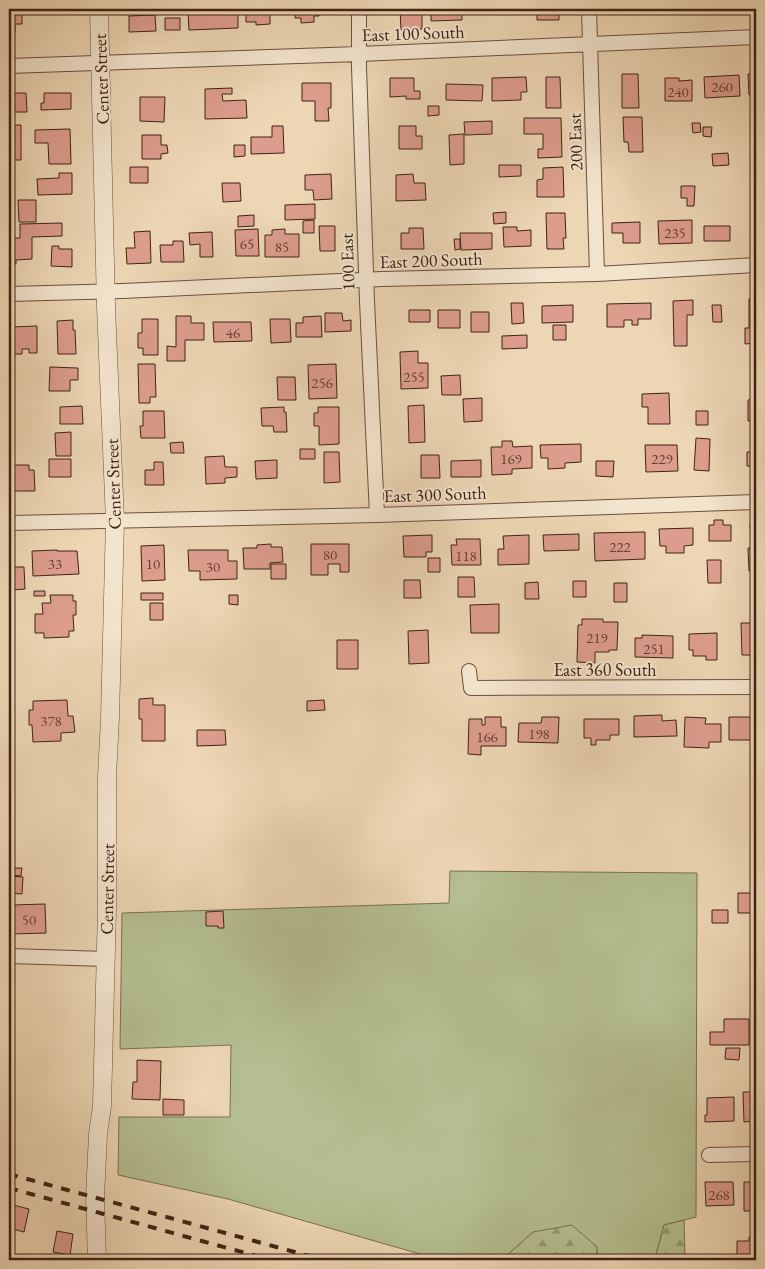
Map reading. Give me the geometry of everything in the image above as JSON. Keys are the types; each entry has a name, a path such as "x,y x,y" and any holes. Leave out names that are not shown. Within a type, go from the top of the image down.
{"street":[{"name":"Center Street","path":"99,9 106,292 115,520 107,776 106,959 102,1106"},
{"name":"100 East","path":"359,9 367,281 378,515"},
{"name":"200 East","path":"589,9 597,274"},
{"name":"East 100 South","path":"9,66 359,54 756,37"},
{"name":"East 200 South","path":"9,294 597,274 756,265"},
{"name":"East 300 South","path":"9,523 378,515 756,502"},
{"name":"East 360 South","path":"469,671 471,688 756,687"},
{"path":"9,956 106,959"},
{"path":"97,1260 95,1197 98,1134 102,1106"},
{"path":"102,1106 105,1134 103,1260"},
{"path":"709,1155 756,1154"}],"green space":[{"path":"450,871 697,873 696,1217 664,1225 656,1255 650,1260 597,1260 597,1247 533,1232 504,1258 441,1260 228,1199 118,1175 119,1117 230,1117 231,1045 120,1049 122,913 449,903"},
{"path":"684,1220 685,1260 650,1260 656,1255 664,1225"},
{"path":"572,1225 597,1247 597,1260 461,1260 504,1258 533,1232"}],"building":[{"path":"13,9 22,9 22,24 15,24 15,33 9,33 9,11 13,11"},
{"path":"246,9 270,9 270,24 256,25 256,22 246,22"},
{"path":"295,9 319,9 319,16 314,16 314,22 301,23 301,18 295,18"},
{"path":"400,9 422,9 422,29 401,30"},
{"path":"431,9 462,9 462,20 431,21"},
{"path":"537,9 559,9 559,20 537,20"},
{"path":"632,9 648,9 648,13 633,13"},
{"path":"679,9 718,9 718,11 679,11"},
{"path":"238,10 238,28 189,30 188,11"},
{"path":"155,15 156,31 129,32 129,16"},
{"path":"165,18 180,18 180,30 165,30"},
{"path":"622,74 638,74 639,108 622,108"},
{"path":"748,74 756,74 756,95 749,95"},
{"path":"739,75 740,96 705,98 704,77"},
{"path":"526,77 527,92 521,92 521,100 492,101 492,78"},
{"path":"546,77 560,77 561,108 546,108"},
{"path":"390,78 414,78 414,91 420,91 420,99 406,99 406,96 390,97"},
{"path":"665,78 679,78 679,81 692,80 692,101 665,101"},
{"path":"302,83 331,83 331,108 328,108 329,121 315,121 315,101 302,101"},
{"path":"446,84 483,85 482,101 446,100"},
{"path":"232,88 232,94 222,94 223,101 246,100 247,118 205,119 205,89"},
{"path":"9,93 26,93 27,112 9,112"},
{"path":"44,93 71,93 71,109 41,110 41,103 44,103"},
{"path":"140,97 165,97 164,122 140,121"},
{"path":"428,106 439,106 439,115 428,116"},
{"path":"623,117 642,117 643,152 629,152 628,142 624,142"},
{"path":"524,118 561,118 562,157 538,158 538,149 543,149 543,134 524,134"},
{"path":"492,121 492,134 465,135 464,122"},
{"path":"692,123 700,123 701,132 693,133"},
{"path":"12,125 21,125 21,160 9,160 9,128 12,128"},
{"path":"272,126 283,126 284,153 251,154 251,137 272,137"},
{"path":"399,126 416,126 416,136 422,136 422,149 399,149"},
{"path":"703,127 712,127 711,137 703,136"},
{"path":"70,129 71,164 49,164 48,143 35,143 35,130"},
{"path":"464,134 464,164 450,165 449,135"},
{"path":"142,135 161,135 161,145 167,145 168,153 161,154 161,159 142,159"},
{"path":"234,145 245,145 245,156 234,157"},
{"path":"728,153 729,165 713,166 712,154"},
{"path":"499,165 521,165 521,176 499,177"},
{"path":"130,167 148,167 148,183 130,183"},
{"path":"563,167 564,197 537,197 537,180 543,179 543,168"},
{"path":"59,173 72,173 72,194 38,195 37,179 59,178"},
{"path":"331,174 332,199 314,200 313,190 305,190 305,175"},
{"path":"413,174 414,183 425,183 426,200 396,201 396,175"},
{"path":"222,183 240,183 241,201 223,202"},
{"path":"681,186 695,186 694,206 687,206 687,198 681,198"},
{"path":"18,200 36,200 36,222 19,222"},
{"path":"315,204 315,219 285,220 285,205"},
{"path":"506,212 506,223 494,224 493,213"},
{"path":"546,213 565,213 566,238 563,238 564,249 547,249"},
{"path":"254,215 254,226 238,227 238,216"},
{"path":"751,218 756,218 756,235 751,235"},
{"path":"314,220 314,233 303,233 303,221"},
{"path":"692,220 692,243 659,244 658,221"},
{"path":"640,222 640,243 623,243 623,233 612,233 612,223"},
{"path":"62,223 62,236 32,237 32,259 16,260 16,264 9,264 9,248 13,248 12,238 20,238 20,224"},
{"path":"319,226 335,226 335,251 320,251"},
{"path":"704,226 730,226 730,241 704,241"},
{"path":"503,227 517,227 517,231 531,230 531,246 504,247"},
{"path":"409,228 423,228 424,249 401,249 401,233 409,233"},
{"path":"258,229 259,256 236,256 235,230"},
{"path":"285,229 285,234 299,234 299,257 265,257 265,235 272,235 272,230"},
{"path":"150,231 151,263 127,264 126,248 135,248 134,232"},
{"path":"212,232 213,257 200,257 200,244 190,245 189,233"},
{"path":"460,233 492,233 492,249 461,250"},
{"path":"454,239 460,239 460,249 455,250"},
{"path":"173,241 183,241 184,262 161,262 160,245 173,245"},
{"path":"52,246 59,246 59,249 72,249 72,267 51,266"},
{"path":"756,298 756,343 745,344 745,328 749,328 749,299"},
{"path":"693,300 693,315 687,315 687,346 674,346 673,301"},
{"path":"511,303 523,303 524,323 512,324"},
{"path":"651,303 651,319 638,319 638,325 632,325 632,320 624,320 624,327 607,327 607,304"},
{"path":"573,305 573,322 542,323 542,306"},
{"path":"712,305 721,305 722,322 713,322"},
{"path":"409,310 430,310 430,322 409,322"},
{"path":"438,310 460,310 460,328 438,328"},
{"path":"471,312 489,312 489,332 471,332"},
{"path":"325,313 342,313 343,321 351,320 351,331 325,332"},
{"path":"176,316 191,316 191,323 204,323 204,340 185,340 185,361 167,361 167,346 176,347"},
{"path":"321,316 322,337 296,337 296,323 303,323 303,317"},
{"path":"142,319 158,319 158,355 143,355 143,348 138,348 138,333 142,333"},
{"path":"270,319 290,319 291,342 271,343"},
{"path":"73,320 76,354 58,354 57,321"},
{"path":"213,322 251,322 252,341 214,342"},
{"path":"553,325 566,325 566,340 553,340"},
{"path":"37,326 37,353 29,353 29,349 22,349 22,354 10,354 10,327"},
{"path":"527,335 527,348 502,349 502,336"},
{"path":"418,351 418,363 428,363 428,388 401,389 400,352"},
{"path":"138,364 155,364 156,397 150,397 150,403 139,403"},
{"path":"336,364 337,398 309,399 308,365"},
{"path":"50,367 78,368 78,380 70,380 70,391 49,391"},
{"path":"460,375 461,395 442,395 441,376"},
{"path":"277,377 295,377 296,400 278,400"},
{"path":"669,393 670,424 648,424 648,407 642,407 642,394"},
{"path":"482,398 482,421 464,422 463,399"},
{"path":"756,399 756,420 748,421 748,400"},
{"path":"424,405 425,442 409,443 408,406"},
{"path":"82,406 83,424 60,424 60,407"},
{"path":"284,407 287,432 274,432 273,426 262,426 261,408"},
{"path":"318,407 339,407 339,444 319,445 319,426 314,426 314,413 318,413"},
{"path":"143,411 164,411 165,438 141,438 140,426 143,426"},
{"path":"696,411 708,411 708,425 696,425"},
{"path":"71,432 71,456 56,456 55,433"},
{"path":"696,438 710,439 709,471 694,470"},
{"path":"502,441 512,441 513,447 532,446 532,468 512,469 512,474 492,475 491,447 502,447"},
{"path":"183,442 184,453 171,453 170,443"},
{"path":"581,444 581,462 565,463 565,468 548,469 548,458 541,458 540,445"},
{"path":"645,445 677,445 678,471 646,472"},
{"path":"751,445 756,445 756,466 747,466 747,452 752,452"},
{"path":"300,449 315,449 315,459 300,459"},
{"path":"324,452 339,452 340,482 324,483"},
{"path":"421,455 439,455 440,478 421,478"},
{"path":"224,456 225,467 237,467 237,477 225,478 225,483 206,484 205,457"},
{"path":"49,459 71,459 71,477 49,477"},
{"path":"277,460 277,478 256,479 255,461"},
{"path":"481,460 481,477 451,477 451,461"},
{"path":"596,461 614,461 613,477 596,476"},
{"path":"154,462 163,462 164,485 145,485 145,470 154,470"},
{"path":"10,465 29,465 29,470 34,470 35,491 9,491"},
{"path":"714,520 723,520 723,525 731,525 731,541 709,541 709,525 714,525"},
{"path":"750,524 756,524 756,540 751,540"},
{"path":"693,528 693,545 684,546 684,553 666,553 666,546 660,546 659,529"},
{"path":"645,532 645,559 595,561 594,533"},
{"path":"579,534 579,550 544,551 543,535"},
{"path":"432,535 432,552 426,552 426,557 404,557 403,536"},
{"path":"529,535 529,564 498,565 498,549 504,549 503,536"},
{"path":"456,539 480,539 481,565 452,565 451,545 457,545"},
{"path":"271,544 271,547 282,547 283,562 270,563 270,569 244,569 243,548 257,548 257,545"},
{"path":"311,544 349,544 349,572 340,572 340,564 328,564 328,575 311,575"},
{"path":"164,545 165,580 142,581 141,546"},
{"path":"748,548 756,548 756,571 749,571"},
{"path":"188,550 228,550 228,561 237,561 237,579 200,580 200,571 189,571"},
{"path":"32,551 77,551 79,574 33,576"},
{"path":"428,558 440,558 440,572 428,572"},
{"path":"707,560 721,560 721,583 708,583"},
{"path":"271,564 286,564 286,579 271,579"},
{"path":"11,567 24,567 25,589 12,590"},
{"path":"458,577 474,577 475,597 458,597"},
{"path":"404,580 420,580 421,598 404,598"},
{"path":"573,581 586,581 586,597 573,597"},
{"path":"538,582 539,599 525,599 525,583"},
{"path":"614,583 627,583 627,602 614,602"},
{"path":"34,591 45,591 45,596 34,596"},
{"path":"141,593 163,593 163,600 141,600"},
{"path":"50,595 73,595 73,601 76,601 76,615 73,615 74,631 69,631 69,637 44,638 44,633 35,633 35,614 43,614 42,603 51,603"},
{"path":"229,595 238,595 238,605 229,604"},
{"path":"150,603 163,603 163,620 150,620"},
{"path":"499,604 499,633 471,633 470,605"},
{"path":"582,619 603,619 603,622 618,622 617,650 595,652 595,663 577,662 578,625 582,625"},
{"path":"741,623 756,623 756,660 751,660 750,655 742,655"},
{"path":"428,630 429,663 409,664 408,631"},
{"path":"717,633 717,660 706,660 706,656 693,656 693,650 689,650 689,634"},
{"path":"642,635 673,636 673,658 635,657 635,638 642,638"},
{"path":"337,640 358,640 358,669 337,669"},
{"path":"153,698 153,705 165,705 165,741 142,741 142,719 139,719 139,699"},
{"path":"67,700 68,716 73,716 75,732 61,733 61,741 33,742 32,725 29,725 29,710 33,710 33,701"},
{"path":"324,700 325,710 307,711 307,701"},
{"path":"662,715 662,721 676,720 677,736 634,737 634,716"},
{"path":"485,717 501,717 501,727 506,727 506,746 481,746 481,755 468,754 469,719 482,719 482,725 485,725"},
{"path":"542,717 559,717 558,743 518,742 519,723 541,723"},
{"path":"685,717 706,718 705,724 721,724 721,742 709,742 709,748 684,747"},
{"path":"729,717 756,717 756,740 729,740"},
{"path":"584,719 619,719 619,735 610,735 610,740 596,740 596,745 591,745 591,738 584,738"},
{"path":"197,730 225,730 226,745 197,746"},
{"path":"755,836 756,858 754,858"},
{"path":"11,868 22,868 21,876 11,875"},
{"path":"9,876 23,877 22,894 9,893"},
{"path":"738,893 756,893 756,913 738,913"},
{"path":"45,904 46,933 12,934 12,905"},
{"path":"712,910 728,910 728,923 712,923"},
{"path":"223,911 224,928 206,926 206,912"},
{"path":"724,1019 749,1019 749,1045 710,1045 710,1032 724,1032"},
{"path":"726,1048 740,1048 739,1060 725,1059"},
{"path":"137,1060 161,1061 160,1100 132,1099 133,1082 137,1082"},
{"path":"743,1092 756,1092 756,1121 744,1122"},
{"path":"734,1097 734,1121 705,1122 707,1098"},
{"path":"163,1099 184,1100 184,1115 163,1115"},
{"path":"705,1182 733,1182 734,1205 706,1206"},
{"path":"744,1182 756,1182 756,1211 744,1211"},
{"path":"9,1204 29,1209 24,1232 9,1228"},
{"path":"57,1231 73,1234 70,1255 53,1252"},
{"path":"749,1237 756,1237 756,1260 732,1260 732,1258 737,1258 737,1241 749,1241"}],"railway":[{"path":"9,1174 324,1260"},
{"path":"9,1188 271,1260"}]}
